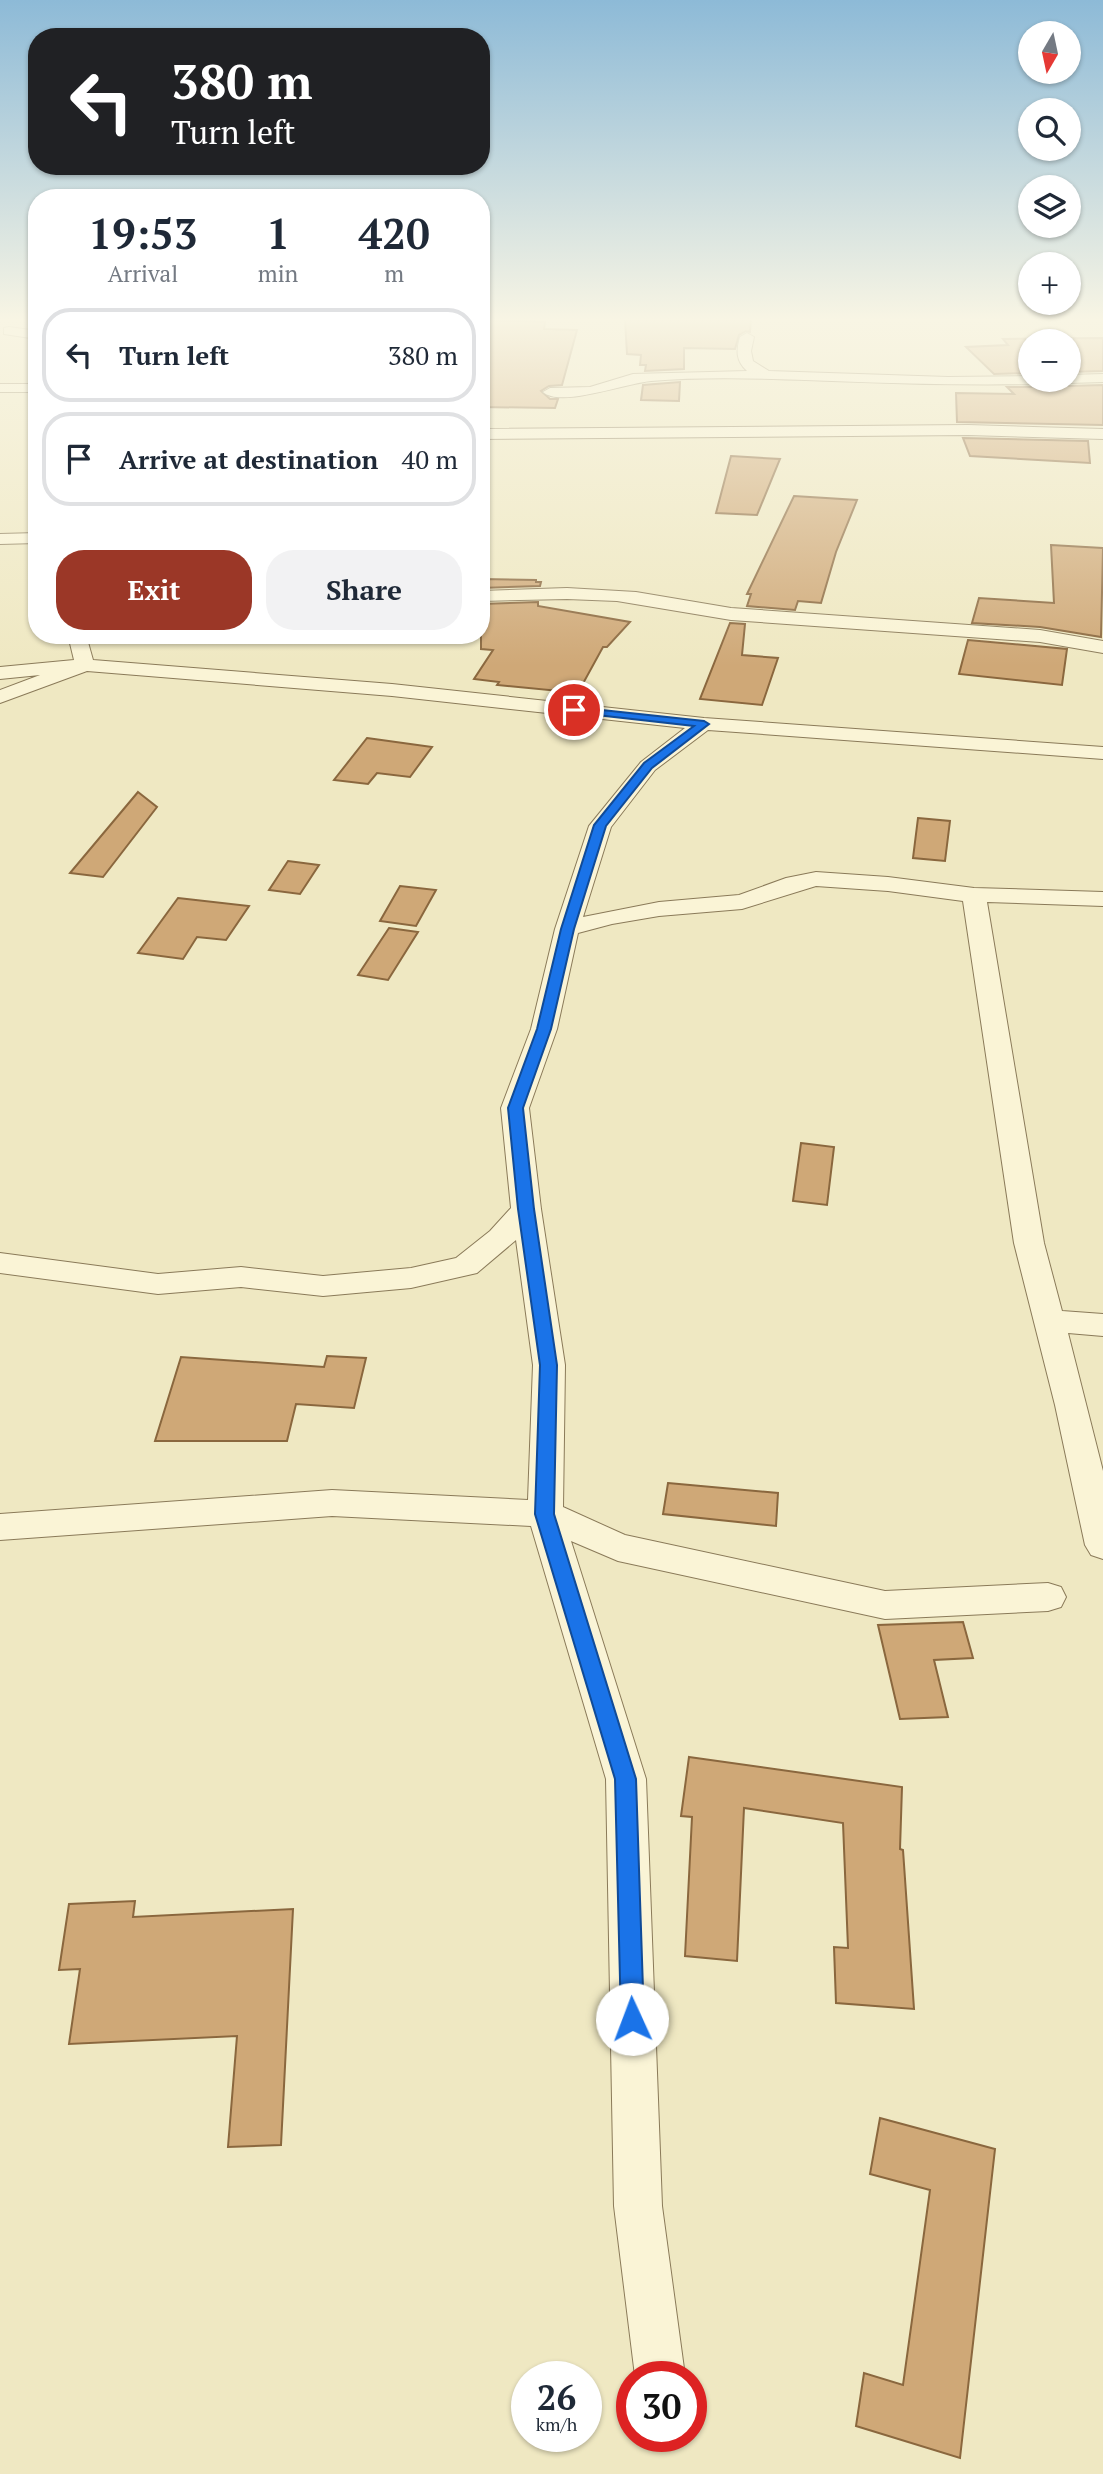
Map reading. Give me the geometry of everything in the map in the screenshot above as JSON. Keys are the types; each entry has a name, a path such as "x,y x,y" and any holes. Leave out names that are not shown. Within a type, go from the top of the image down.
{"street":[{"path":"0,539 28,538"},
{"path":"490,597 580,594 685,604 731,614 1040,636 1103,647"},
{"path":"79,644 85,665"},
{"path":"0,697 85,665"},
{"path":"0,673 85,665 392,690 704,724 1103,753"},
{"path":"658,2361 638,2206 626,1779 545,1514 549,1365 526,1209 515,1108 544,1029 567,929 600,825 648,765 704,724"},
{"path":"567,929 610,917 659,909 742,902 794,883 816,879 888,884 974,895 1103,899"},
{"path":"974,895 1029,1243 1103,1545"},
{"path":"0,1263 158,1284 241,1277 323,1286 411,1278 466,1266 501,1238 526,1209"},
{"path":"1049,1321 1103,1325"},
{"path":"0,1527 332,1503 545,1514 618,1547 884,1605 1048,1597"}],"building":[{"path":"963,438 1088,441 1090,463 970,456"},
{"path":"731,456 780,459 757,515 716,513"},
{"path":"794,496 857,500 836,552 821,603 798,601 795,610 747,606 751,594 747,594"},
{"path":"1051,545 1103,548 1101,637 1040,627 972,623 979,598 1054,603"},
{"path":"490,579 536,580 541,582 540,586 490,588"},
{"path":"538,602 538,606 630,622 607,647 603,647 580,689 561,687 559,691 497,685 499,682 474,679 493,650 481,649 481,644 490,644 490,604"},
{"path":"730,623 745,624 742,655 778,658 762,705 700,699"},
{"path":"968,640 1067,649 1062,685 959,674"},
{"path":"367,738 432,747 410,777 377,773 368,784 334,780"},
{"path":"138,792 157,807 103,877 70,873"},
{"path":"918,818 950,821 945,861 913,858"},
{"path":"288,861 319,865 300,894 269,890"},
{"path":"400,886 436,890 416,926 380,921"},
{"path":"178,898 249,906 226,940 197,937 183,959 138,953"},
{"path":"389,928 418,932 388,980 358,975"},
{"path":"801,1143 834,1147 827,1205 793,1201"},
{"path":"327,1356 366,1358 354,1408 296,1404 287,1441 155,1441 181,1357 324,1367"},
{"path":"668,1483 778,1493 776,1526 663,1514"},
{"path":"963,1622 973,1658 934,1660 948,1717 900,1719 878,1625"},
{"path":"689,1757 902,1787 900,1849 903,1850 914,2009 836,2003 834,1947 848,1948 843,1823 744,1808 737,1961 685,1956 692,1817 681,1816"},
{"path":"135,1901 133,1917 293,1909 281,2145 228,2147 237,2036 69,2044 80,1969 59,1970 69,1904"},
{"path":"880,2118 995,2149 960,2458 856,2426 864,2373 903,2385 930,2190 870,2174"}],"route":[{"path":"574,710 704,724 648,765 600,825 567,929 563,957 544,1029 515,1108 526,1209 549,1365 545,1514 626,1779 632,2019"}]}
